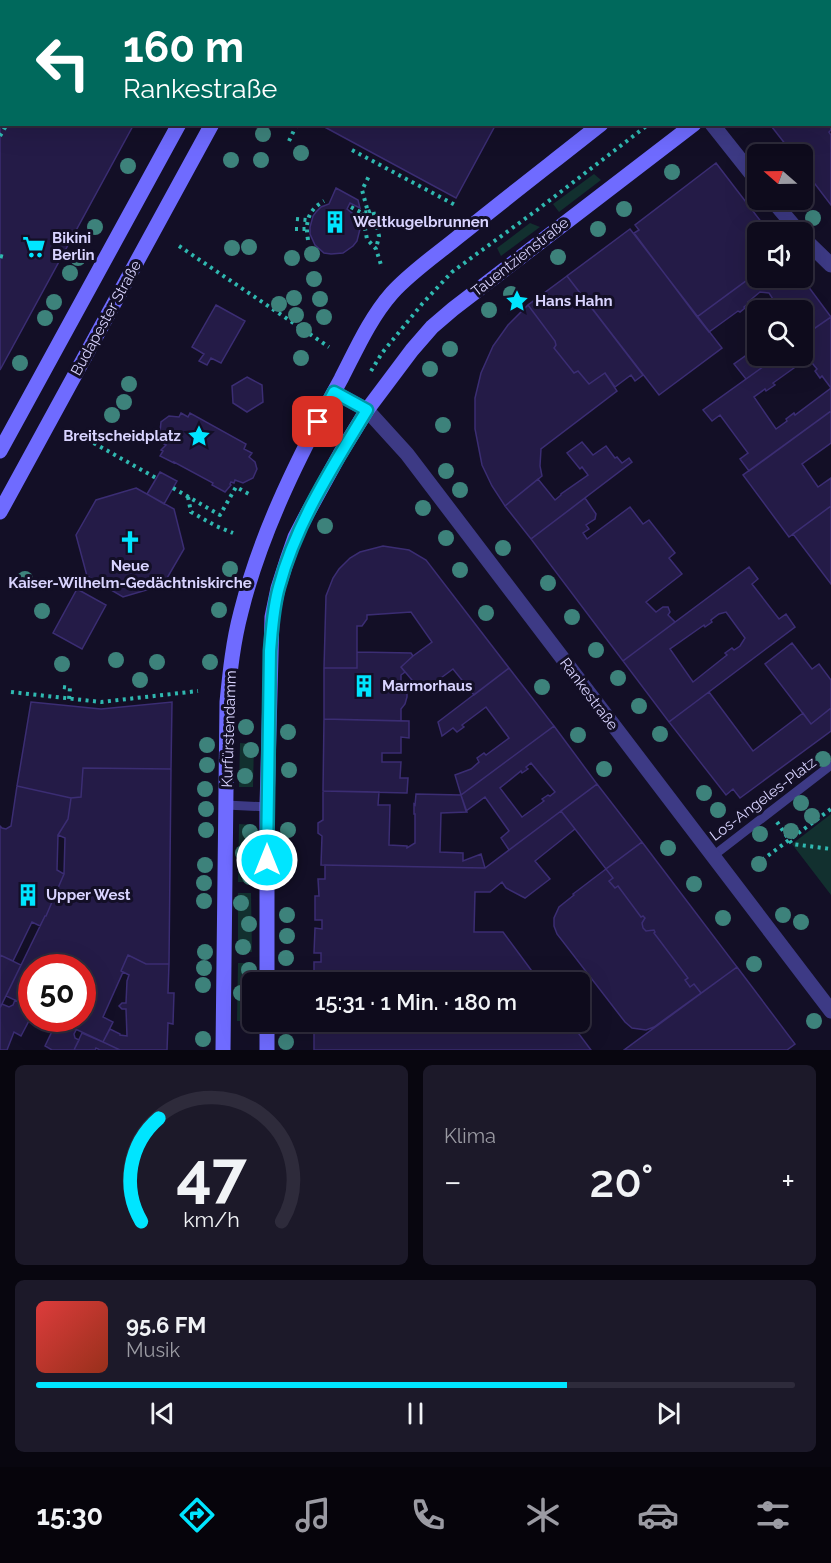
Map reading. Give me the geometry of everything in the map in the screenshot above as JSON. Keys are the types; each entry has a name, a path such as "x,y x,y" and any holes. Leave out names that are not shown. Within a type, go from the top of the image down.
{"main road":[{"name":"Budapester Straße","path":"0,451 178,126"},
{"name":"Budapester Straße","path":"0,512 211,126"},
{"path":"334,392 372,323 400,285 598,126"},
{"name":"Tauentzienstraße","path":"367,410 432,327 691,126"},
{"name":"Kurfürstendamm","path":"223,1050 227,702 234,646 240,613 272,519 334,392"},
{"path":"267,972 270,651 278,588 295,537 367,410"},
{"path":"267,1032 267,1050"}],"street":[{"path":"714,126 747,168"},
{"path":"780,210 791,222"},
{"path":"813,248 831,265"},
{"name":"Rankestraße","path":"334,392 367,410 407,454 831,1011"}],"lane":[{"name":"Los-Angeles-Platz","path":"713,856 831,765"},
{"path":"226,805 267,807"}],"path":[{"path":"289,141 296,126"},
{"path":"366,369 373,373 382,353 415,312 452,272 647,126"},
{"path":"352,150 457,206"},
{"path":"368,212 362,190 370,174"},
{"path":"308,240 307,220 313,208 324,201"},
{"path":"351,207 362,213 373,210 379,236 376,249"},
{"path":"362,213 367,239 376,249 382,268"},
{"path":"296,219 307,220"},
{"path":"295,229 306,229"},
{"path":"179,246 329,347"},
{"path":"75,432 156,478"},
{"path":"173,488 220,515 236,487 249,494"},
{"path":"188,496 190,512 232,533"},
{"path":"63,687 70,688 69,699"},
{"path":"11,692 101,702 198,691"},
{"path":"762,860 831,809"},
{"path":"770,812 792,844 831,849"}],"green space":[{"path":"594,174 601,180 559,212 553,204"},
{"path":"530,223 540,227 501,256 497,248"},
{"path":"240,743 254,744 253,787 239,787"},
{"path":"831,814 831,895 792,844"},
{"path":"239,824 253,825 252,882 238,882"},
{"path":"238,893 251,893 252,952 238,952"},
{"path":"238,963 251,963 251,972 242,972 242,1021 237,1021"}],"building":[{"name":"Bikini Berlin","path":"0,126 133,126 0,370"},
{"path":"323,126 495,126 456,198"},
{"path":"772,126 831,126 829,132 831,135 831,205 813,181 813,144 785,144"},
{"path":"716,163 747,203 747,210 752,210 761,222 747,222 747,280 697,317 634,233 639,230 635,225"},
{"name":"Weltkugelbrunnen","path":"336,188 358,200 360,208 350,203 347,209 357,217 360,229 353,246 343,253 331,254 324,253 315,245 310,234 310,227 313,216 321,207 329,204"},
{"path":"630,229 722,348 659,395 567,276"},
{"path":"567,276 643,375 635,381 631,375 615,387 605,373 589,384 578,371 574,373 554,348 555,341 528,305"},
{"path":"747,280 747,288 809,288 831,317 813,329 813,300 774,300 769,293 760,292 747,300 747,305 740,312 738,311 709,332 697,317"},
{"path":"216,305 245,321 221,363 211,358 207,365 199,361 204,354 192,347"},
{"path":"528,305 555,341 554,348 574,373 578,371 589,384 605,373 617,391 541,449 542,476 505,506 482,465 475,429 475,398 481,373 493,346 508,325"},
{"path":"831,317 831,388 815,371 817,369 813,364 813,329"},
{"path":"747,355 747,366 764,366 746,379 734,364"},
{"path":"764,366 797,366 773,383 775,385 754,397 776,429 794,413 795,415 831,388 831,411 749,471 740,459 748,453 720,415 712,421 703,410"},
{"path":"247,377 262,385 263,402 247,412 233,403 232,386"},
{"path":"831,411 831,443 802,464 818,487 831,478 831,506 789,537 743,475"},
{"path":"181,413 188,417 190,413 246,444 244,449 252,453 249,457 255,462 257,469 253,478 243,483 235,480 234,483 231,482 225,492 212,485 213,483 160,456 163,451 161,450 166,445 164,444 166,440 160,432 161,422 169,416 179,417"},
{"path":"582,442 593,455 606,446 622,463 629,458 632,462 531,539 505,506 538,479 555,500 588,475 567,453"},
{"path":"160,472 177,481 164,504 147,494"},
{"name":"Neue Kaiser-Wilhelm-Gedächtniskirche","path":"136,488 174,509 184,549 163,585 123,597 87,576 76,535 96,500"},
{"path":"585,498 596,514 595,519 586,525 589,529 583,533 587,539 630,507 643,524 649,520 675,553 669,558 682,574 646,602 656,612 663,607 668,607 670,612 668,615 675,622 623,661 531,539"},
{"path":"831,506 831,584 793,534"},
{"path":"383,546 409,550 426,560 509,668 474,695 453,669 422,692 401,667 432,642 411,612 367,615 362,626 357,626 357,668 324,668 326,596 333,578 350,558 360,552"},
{"path":"749,567 758,579 752,584 779,619 786,614 795,627 669,722 623,661","holes":["726,612 745,638 740,646 725,653 727,655 693,682 670,649 704,625 705,627 719,614"]},
{"path":"77,589 106,605 82,649 53,633"},
{"path":"792,643 812,669 819,664 831,680 831,708 811,724 765,664"},
{"name":"Marmorhaus","path":"357,652 411,653 413,656 401,667 405,672 401,675 401,682 407,690 407,697 401,709 401,721 324,719 324,668 357,668"},
{"path":"509,668 554,726 461,795 455,775 471,769 479,762 477,758 484,753 486,755 509,738 486,707 462,725 464,727 457,732 453,728 442,736 438,722"},
{"path":"709,692 753,751 803,713 811,724 831,708 831,731 740,798 733,789 726,795 669,722"},
{"path":"31,702 101,709 172,702 171,769 83,768 81,797 71,798 17,786"},
{"path":"324,719 409,721 409,738 401,737 401,753 382,753 382,762 401,762 400,778 408,778 407,793 323,791"},
{"path":"554,726 597,784 509,850 501,838 509,831 485,797 466,811 461,795","holes":["531,763 555,792 542,799 544,801 522,817 500,788 521,771 522,773 528,769 526,767"]},
{"path":"83,768 171,769 169,964 146,964 128,955 103,1017 113,1022 103,1042 82,1032 96,1032 96,954 26,954 64,874 65,838 58,835 68,819 71,798 81,797"},
{"path":"597,784 642,842 606,869 561,811"},
{"name":"Upper West","path":"17,786 71,798 68,819 58,835 57,870 64,874 46,916 40,926 32,922 13,961 0,955 0,826 6,829 11,826"},
{"path":"323,791 379,792 378,805 390,805 389,845 407,846 407,848 415,843 416,794 461,795 467,812 441,813 440,852 463,853 463,861 481,854 485,868 321,865 322,836 318,833 318,823 323,820"},
{"path":"561,811 575,829 535,861 550,879 525,898 506,888 502,882 490,892 475,892 474,932 503,932 533,972 314,972 314,962 321,962 321,953 314,953 315,928 322,929 322,920 315,920 315,896 319,896 318,879 325,879 325,865 485,868"},
{"path":"642,842 737,967 701,993 694,984 690,987 685,980 688,978 654,930 646,931 643,928 642,923 645,918 641,917 618,886 615,888 609,881 613,878 606,869"},
{"path":"606,869 613,878 609,881 615,888 618,886 641,917 645,918 642,923 643,928 646,931 654,930 688,978 685,980 690,987 694,984 701,993 654,1027 646,1030 632,1028 590,977 590,972 586,972 557,934 554,918 559,907"},
{"path":"0,955 18,964 18,971 0,1008"},
{"path":"128,955 146,964 169,964 168,993 174,993 173,1024 168,1023 167,1050 120,1050 103,1042 110,1029 127,1036 126,1009 119,1006 126,1003 129,975 121,971"},
{"path":"737,967 795,1044 787,1050 624,1050"},
{"path":"18,971 18,1002 6,996"},
{"path":"15,1000 18,1001 18,1032 23,1032 21,1036 14,1032 7,1050 0,1050 0,1008 2,1004 9,1007"},
{"path":"52,1032 75,1032 75,1038 79,1040 74,1050 52,1050 45,1046"},
{"path":"314,1032 578,1032 591,1050 314,1050"},
{"path":"82,1033 120,1050 96,1048 95,1050 74,1050"}],"place":[{"name":"Weltkugelbrunnen","path":"335,222"},
{"name":"Bikini Berlin","path":"34,247"},
{"name":"Hans Hahn","path":"517,301"},
{"name":"Breitscheidplatz","path":"199,436"},
{"name":"Neue Kaiser-Wilhelm-Gedächtniskirche","path":"130,542"},
{"name":"Marmorhaus","path":"364,686"},
{"name":"Upper West","path":"28,895"}],"route":[{"path":"267,860 270,651 278,588 295,537 367,410 334,392 318,422"}]}
